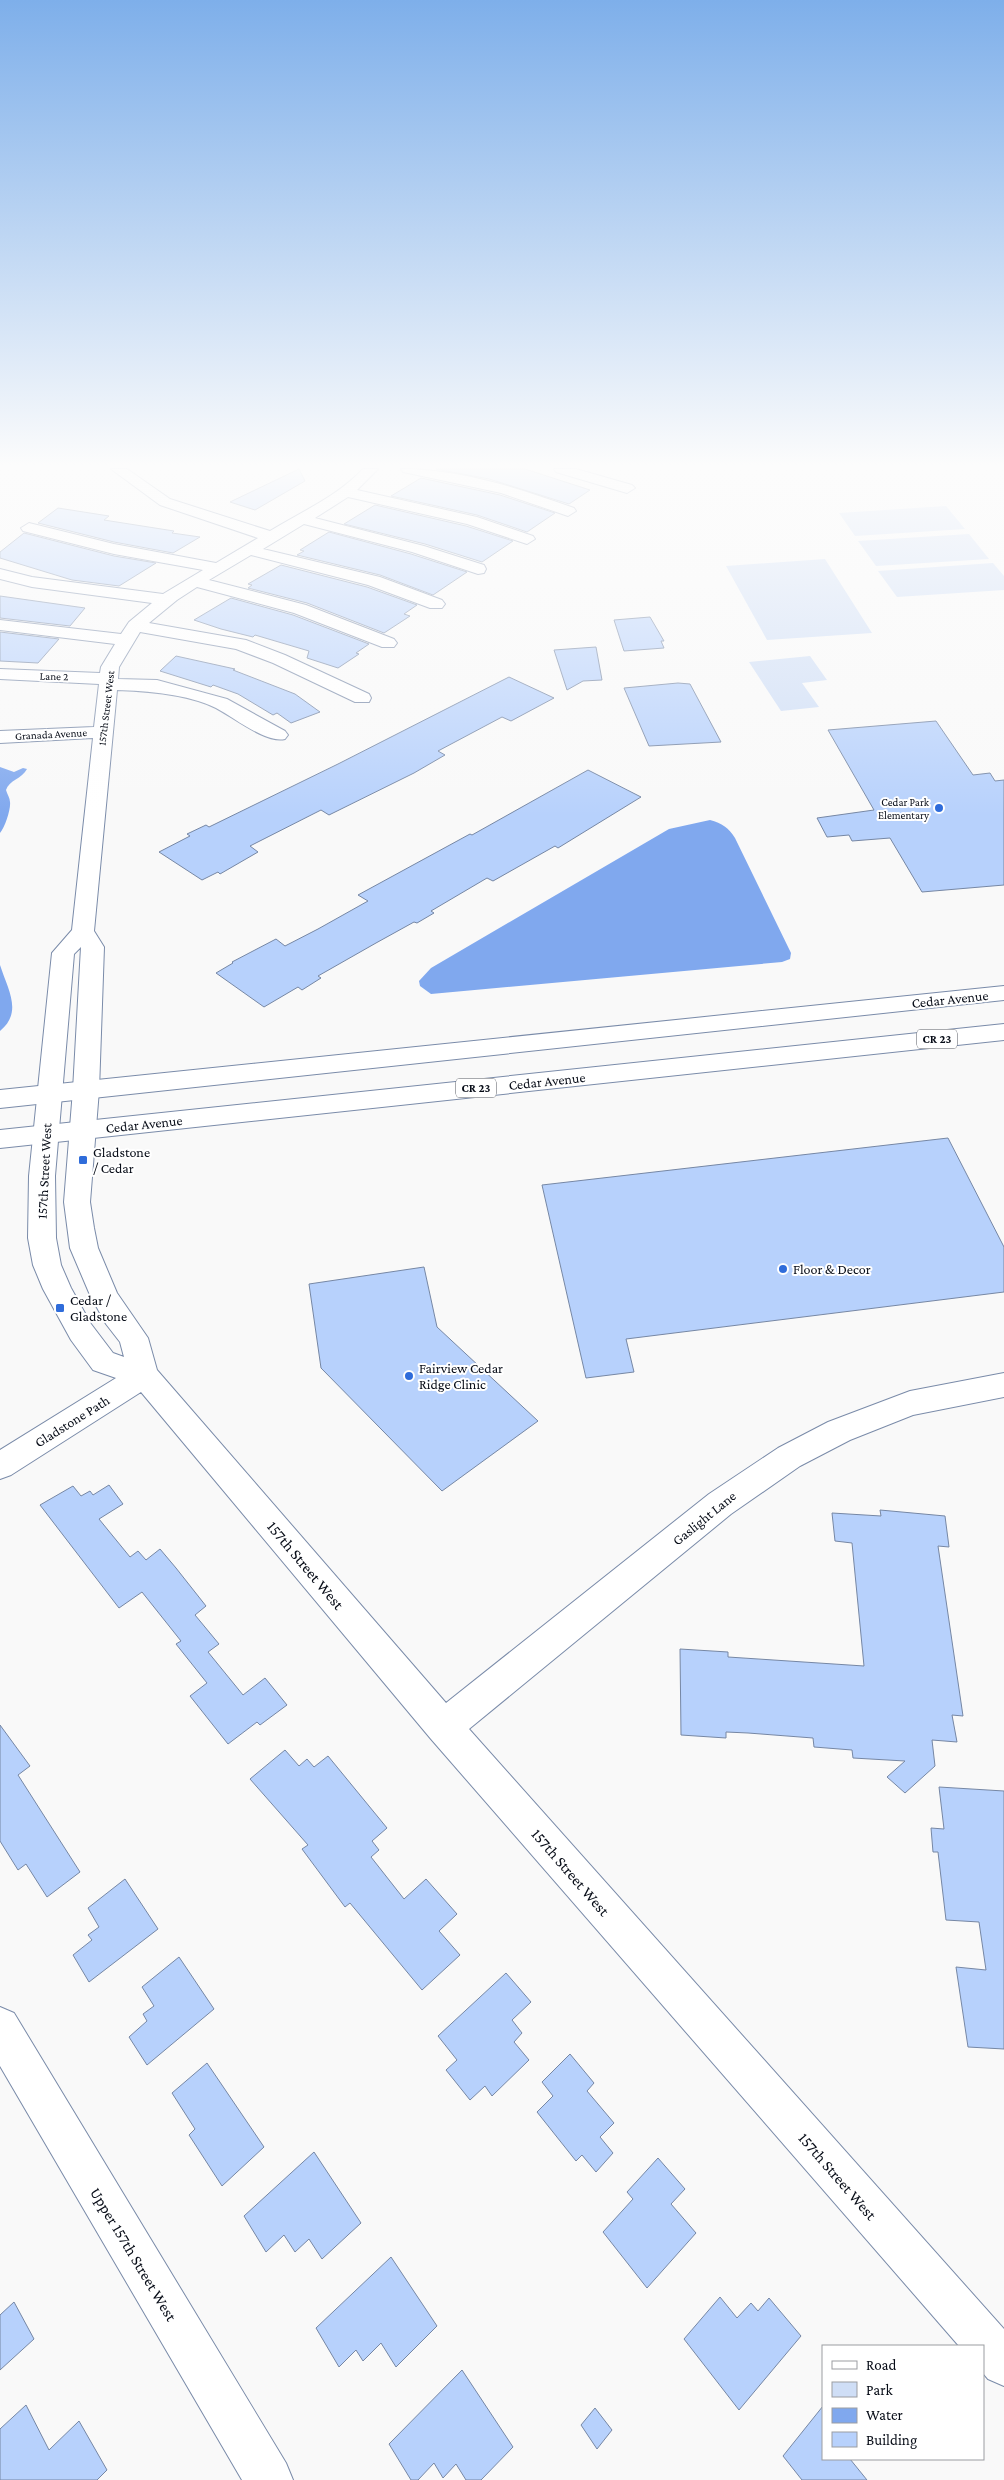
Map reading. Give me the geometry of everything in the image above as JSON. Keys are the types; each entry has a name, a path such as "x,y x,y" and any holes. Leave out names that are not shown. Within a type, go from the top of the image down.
{"street":[{"path":"52,585 166,600"},
{"name":"157th Street West","path":"144,1375 104,1362 81,1332 57,1288 48,1265 42,1238 41,1208 45,1134 63,953 83,931 110,668 131,633 166,600 191,585"},
{"path":"207,585 300,609 388,643"},
{"path":"384,585 436,604"},
{"path":"0,625 131,633 240,644 280,659 362,698"},
{"name":"Lane 2","path":"0,674 157,686 220,703 278,735"},
{"name":"Granada Avenue","path":"0,737 103,732"},
{"name":"157th Street West","path":"83,931 93,947 86,1090 77,1202 84,1248 104,1295 116,1316 133,1338 144,1375 444,1728 1004,2364"},
{"name":"Cedar Avenue","path":"0,1099 1004,994"},
{"name":"Cedar Avenue","path":"0,1139 1004,1032"},
{"name":"Gladstone Path","path":"0,1466 144,1375"},
{"name":"Gaslight Lane","path":"444,1728 720,1504 789,1456 839,1431 910,1403 1004,1385"},
{"name":"Upper 157th Street West","path":"0,2028 269,2480"}],"green space":[{"path":"736,585 841,585 872,633 767,640"},
{"path":"888,585 1004,585 1004,590 897,597"},
{"path":"810,656 827,680 802,683 819,707 781,711 749,662"}],"water":[{"path":"0,767 14,772 23,768 27,769 6,790 10,801 10,809 0,833"},
{"path":"710,820 725,826 735,838 791,953 790,959 782,962 431,994 420,986 419,981 431,968 669,829"},
{"path":"0,965 10,992 12,1008 7,1024 0,1031"}],"building":[{"path":"252,585 358,585 417,605 404,614 410,616 384,633 307,603 248,588"},
{"path":"406,585 448,585 433,595"},
{"path":"0,596 85,608 70,626 0,618"},
{"path":"231,598 293,615 369,644 356,653 359,654 338,668 307,658 309,651 255,635 253,637 221,629 194,620"},
{"path":"650,617 664,641 661,641 664,648 624,651 614,620"},
{"path":"0,632 59,639 38,663 0,661"},
{"path":"596,647 602,680 583,681 567,690 554,650"},
{"path":"176,656 235,669 233,670 295,694 320,712 291,723 277,713 273,715 238,694 213,685 211,687 160,671"},
{"path":"509,677 554,698 511,721 502,717 438,751 445,755 414,773 329,815 321,810 250,846 258,852 220,874 218,872 202,880 159,852 190,836 187,834 206,825 209,827"},
{"path":"678,683 690,684 721,742 649,746 624,688"},
{"name":"Cedar Park Elementary","path":"936,721 973,775 990,773 995,781 1004,780 1004,885 922,892 890,838 852,841 849,835 827,837 817,818 874,810 828,730"},
{"path":"588,770 641,797 558,848 555,846 493,881 487,878 431,911 434,913 417,923 414,922 318,976 321,978 302,990 298,987 264,1007 216,973 232,962 276,939 285,946 318,929 368,901 358,895 470,834 472,835"},
{"name":"Floor & Decor","path":"948,1138 1004,1247 1004,1292 626,1339 634,1372 586,1378 542,1185"},
{"name":"Fairview Cedar Ridge Clinic","path":"424,1267 437,1327 538,1421 442,1491 321,1368 309,1284"},
{"path":"109,1485 123,1504 99,1519 130,1557 138,1551 146,1560 160,1549 176,1568 206,1606 195,1615 219,1644 208,1652 243,1695 265,1678 287,1705 260,1725 257,1722 228,1744 190,1696 207,1683 176,1644 181,1641 142,1592 119,1608 40,1505 73,1486 81,1496 90,1491 93,1495"},
{"path":"880,1510 945,1516 949,1547 938,1546 963,1716 952,1715 957,1742 932,1740 935,1766 905,1793 887,1777 905,1761 853,1758 852,1750 814,1747 813,1738 726,1732 726,1738 681,1735 680,1649 728,1652 728,1657 864,1666 852,1543 835,1541 832,1513 881,1516"},
{"path":"0,1725 30,1766 18,1775 80,1872 47,1897 26,1864 18,1870 0,1841"},
{"path":"285,1750 299,1766 307,1759 314,1767 328,1756 387,1828 372,1841 379,1850 371,1857 404,1899 426,1879 457,1914 439,1931 460,1955 422,1990 350,1903 345,1907 302,1849 308,1845 250,1779"},
{"path":"939,1787 1004,1791 1004,2049 968,2047 956,1967 986,1970 979,1922 946,1920 938,1852 933,1852 931,1828 944,1829"},
{"path":"125,1879 158,1929 89,1982 73,1955 92,1940 88,1935 99,1927 88,1908"},
{"path":"179,1957 214,2009 147,2065 129,2037 147,2021 143,2014 154,2006 142,1987"},
{"path":"506,1973 531,2002 512,2020 522,2033 514,2042 529,2060 492,2096 485,2086 470,2100 446,2070 457,2060 438,2036"},
{"path":"570,2054 594,2083 587,2091 614,2123 600,2137 613,2153 596,2172 582,2155 576,2161 537,2112 553,2096 542,2082"},
{"path":"207,2063 264,2147 222,2186 189,2135 195,2129 172,2093"},
{"path":"314,2152 361,2223 322,2259 309,2239 295,2252 284,2235 266,2252 244,2216"},
{"path":"658,2158 685,2189 671,2204 696,2233 647,2288 603,2232 633,2199 627,2192"},
{"path":"391,2257 437,2326 396,2367 381,2343 363,2361 356,2350 339,2367 316,2328"},
{"path":"720,2297 737,2318 751,2303 758,2311 769,2298 801,2336 739,2410 684,2339"},
{"path":"14,2302 34,2339 0,2370 0,2315"},
{"path":"462,2370 513,2447 481,2480 466,2480 456,2464 443,2478 434,2463 418,2480 411,2480 389,2444"},
{"path":"26,2405 49,2450 79,2421 107,2470 97,2480 0,2480 0,2429"},
{"path":"822,2407 822,2460 851,2460 867,2480 802,2480 783,2456"},
{"path":"595,2408 612,2430 597,2449 581,2425"}],"place":[{"name":"Cedar Park Elementary","path":"939,808"},
{"name":"Gladstone / Cedar","path":"83,1160"},
{"name":"Floor & Decor","path":"783,1269"},
{"name":"Cedar / Gladstone","path":"60,1308"},
{"name":"Fairview Cedar Ridge Clinic","path":"409,1376"}]}
